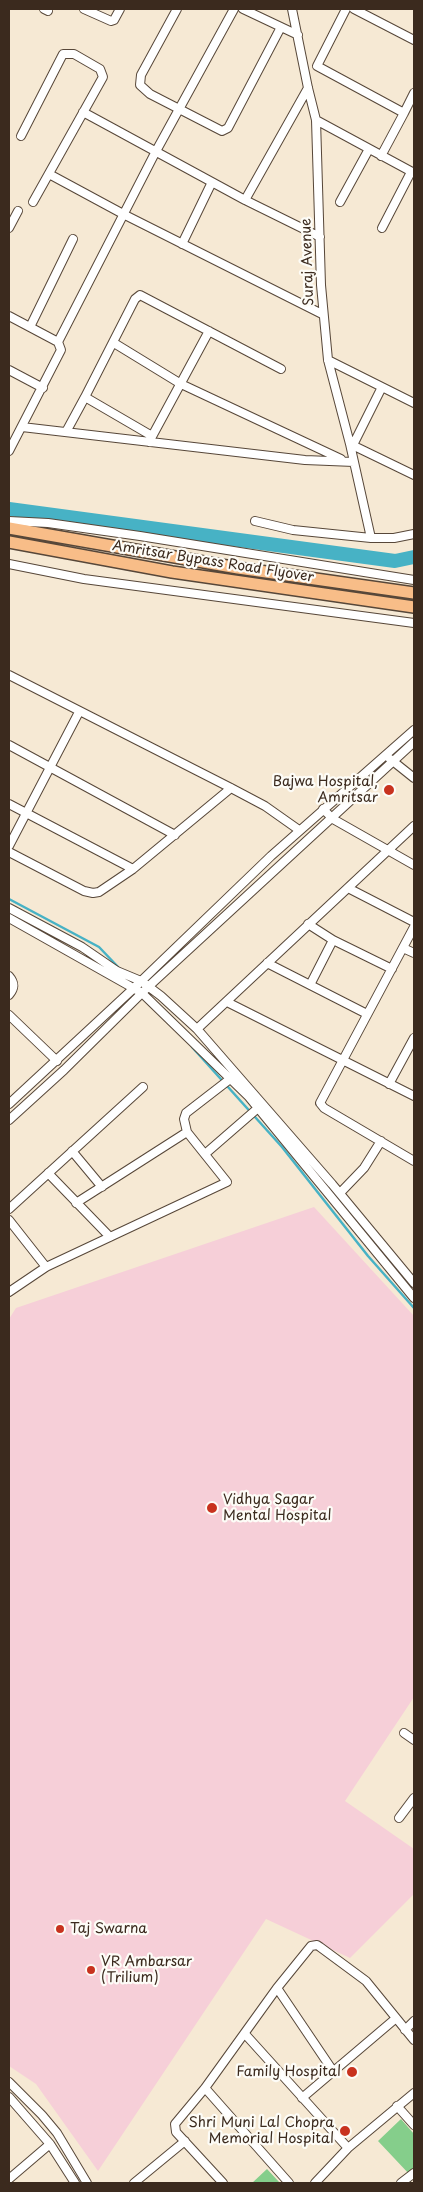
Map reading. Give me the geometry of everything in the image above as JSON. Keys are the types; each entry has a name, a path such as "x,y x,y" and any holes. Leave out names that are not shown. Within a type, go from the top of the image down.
{"highway":[{"name":"Amritsar Bypass Road Flyover","path":"14,530 238,568 414,593"},
{"name":"Amritsar Bypass Road Flyover","path":"9,542 172,572 414,607"}],"street":[{"path":"84,9 111,21 114,20 120,9"},
{"path":"177,9 139,82 144,90 219,130 226,130 281,27"},
{"path":"58,342 125,215 155,153 234,9"},
{"path":"243,9 298,35"},
{"name":"Suraj Avenue","path":"292,9 316,120 322,314 328,360 352,444 354,462 371,538"},
{"path":"317,66 346,9"},
{"path":"354,9 414,40"},
{"path":"21,136 58,63 66,53 74,54 97,67 102,72 103,76 34,202"},
{"path":"304,67 317,66 404,113"},
{"path":"245,200 308,88"},
{"path":"381,156 414,93"},
{"path":"83,112 155,153 320,237"},
{"path":"316,120 413,173 382,228"},
{"path":"340,202 369,149"},
{"path":"49,174 125,215 322,314"},
{"path":"182,244 212,182"},
{"path":"9,228 18,211"},
{"path":"30,327 73,239"},
{"path":"66,432 114,344 135,299 140,295 281,368"},
{"path":"9,316 58,342 61,346 60,354 9,451"},
{"path":"150,439 209,331"},
{"path":"114,344 181,384 343,460"},
{"path":"328,360 414,403"},
{"path":"9,370 43,388"},
{"path":"382,387 352,444 414,475"},
{"path":"85,397 150,439"},
{"path":"22,427 150,439 305,460 343,460 354,462"},
{"path":"9,521 48,523 140,536 414,580"},
{"path":"255,522 294,530 371,538 394,538 414,534"},
{"path":"9,564 84,579 414,624"},
{"path":"9,675 78,712 231,788 264,806 299,830"},
{"path":"9,846 78,712"},
{"path":"9,1104 57,1061 299,830 414,730"},
{"path":"9,1120 64,1070 149,986 306,840 333,819 414,742"},
{"path":"9,745 175,835"},
{"path":"385,755 414,778"},
{"path":"9,852 84,891 93,893 106,889 133,869 231,788"},
{"path":"9,804 133,869"},
{"path":"322,809 333,819 414,865"},
{"path":"197,1029 414,826"},
{"path":"348,888 414,922"},
{"path":"9,908 82,947 117,971 149,986 197,1029 230,1064 413,1278"},
{"path":"9,918 120,983 142,993 258,1108 414,1298"},
{"path":"308,924 333,940 392,969"},
{"path":"414,927 320,1100 321,1106 414,1161"},
{"path":"310,985 333,940"},
{"path":"403,948 414,953"},
{"path":"266,964 367,1014"},
{"path":"9,976 14,983 14,987 9,996"},
{"path":"227,1002 414,1096"},
{"path":"9,1015 57,1061"},
{"path":"389,1084 414,1038"},
{"path":"9,1292 46,1267 227,1182 187,1132 184,1119 186,1113 230,1079"},
{"path":"9,1209 143,1087"},
{"path":"204,1154 258,1108"},
{"path":"76,1203 187,1132"},
{"path":"340,1193 364,1168 381,1141"},
{"path":"72,1151 102,1187"},
{"path":"48,1173 110,1237"},
{"path":"9,1220 46,1267"},
{"path":"404,1733 414,1740"},
{"path":"399,1818 414,1798"},
{"path":"223,2183 176,2132 175,2124 205,2088 277,1988 311,1946 317,1945 358,1974 371,1987 395,2019 414,2040"},
{"path":"277,1988 333,2071"},
{"path":"302,2098 395,2019"},
{"path":"405,2030 414,2021"},
{"path":"245,2034 348,2148"},
{"path":"9,2082 57,2133 87,2183"},
{"path":"205,2088 275,2165 288,2183"},
{"path":"315,2183 348,2148 414,2093"},
{"path":"9,2097 50,2144 75,2183"},
{"path":"397,2106 414,2125"},
{"path":"134,2183 185,2141"},
{"path":"9,2179 50,2144"},
{"path":"401,2183 414,2173"}],"shaded area":[{"name":"Vidhya Sagar Mental Hospital","path":"314,1207 414,1316 414,1697 345,1801 414,1849 414,1894 350,1958 266,1919 98,2171 36,2084 9,2066 9,1319 16,1308"}],"green space":[{"path":"401,2119 414,2134 414,2171 410,2175 378,2141"},
{"path":"267,2169 280,2183 252,2183"}],"waterway":[{"path":"9,509 395,561 414,557"},
{"path":"9,899 99,947 120,969"},
{"path":"192,1047 282,1147 368,1256 414,1308"}],"place":[{"name":"Bajwa Hospital, Amritsar","path":"389,790"},
{"name":"Vidhya Sagar Mental Hospital","path":"212,1508"},
{"name":"Taj Swarna","path":"60,1929"},
{"name":"VR Ambarsar (Trilium)","path":"91,1970"},
{"name":"Family Hospital","path":"352,2072"},
{"name":"Shri Muni Lal Chopra Memorial Hospital","path":"345,2131"}]}
